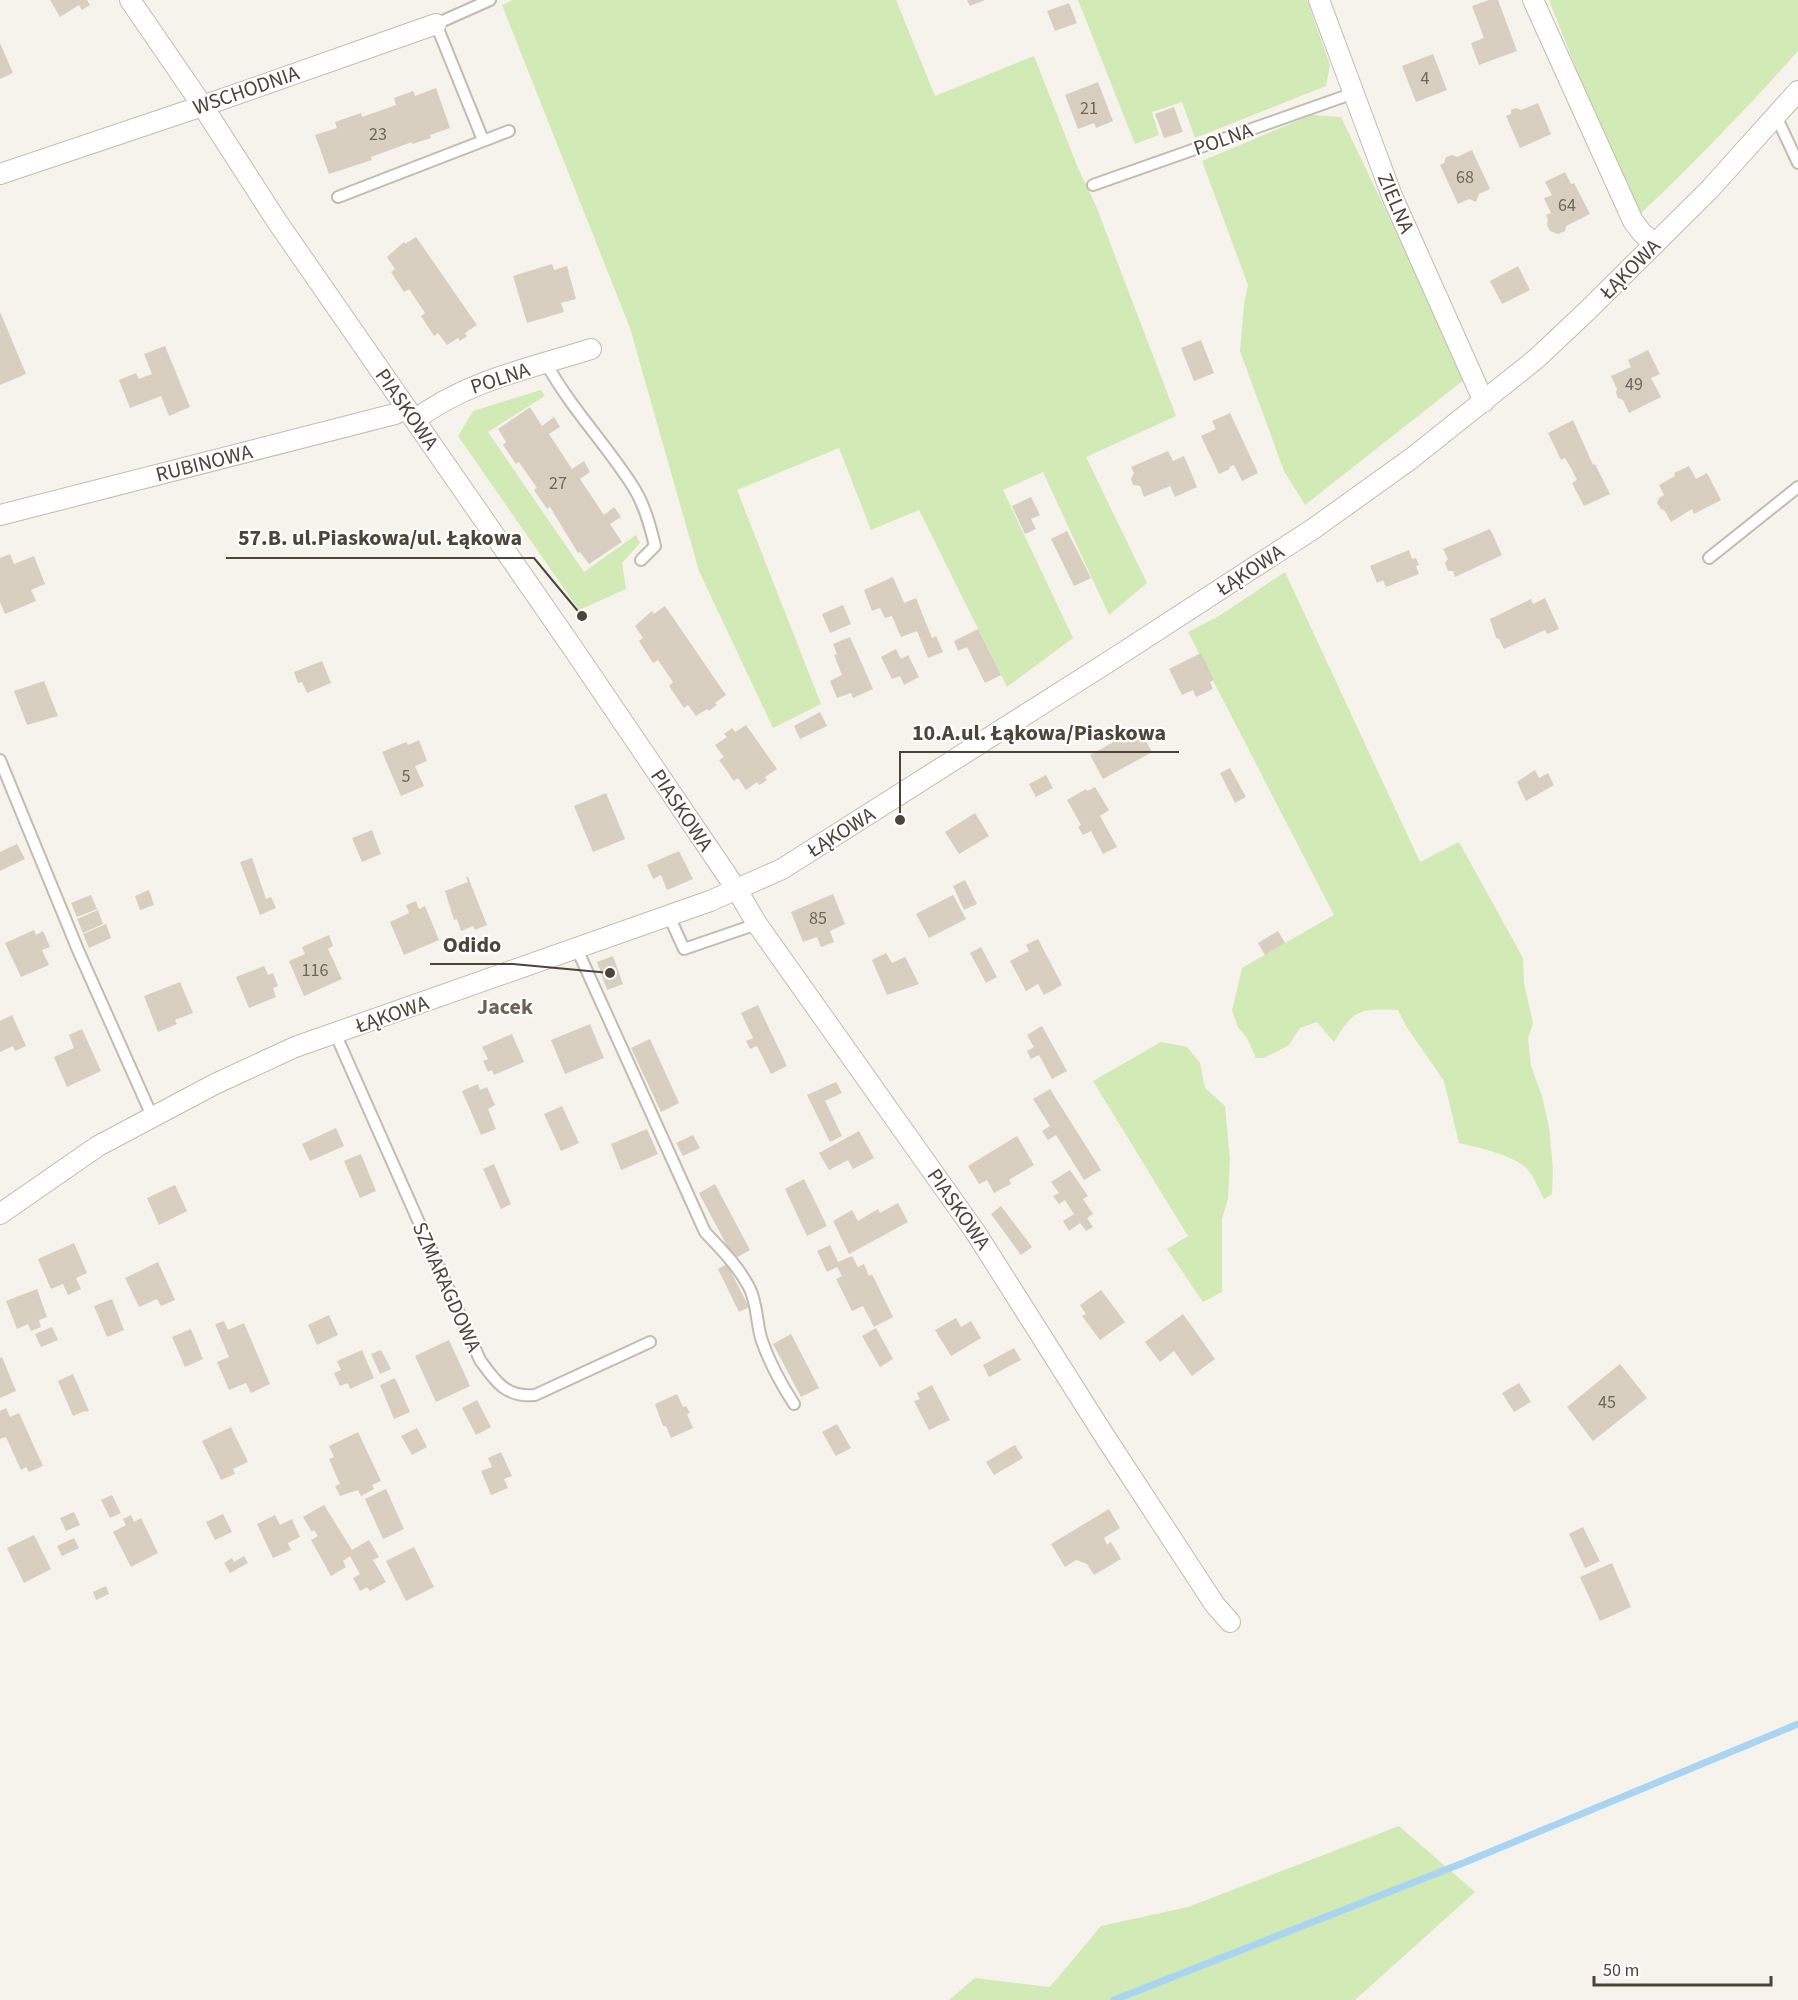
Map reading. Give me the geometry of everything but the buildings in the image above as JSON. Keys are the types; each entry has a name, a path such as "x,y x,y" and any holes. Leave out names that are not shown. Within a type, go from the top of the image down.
{"street":[{"name":"PIASKOWA","path":"130,0 202,105 276,220 737,890 757,924 976,1233 1196,1576 1215,1605 1230,1622"},
{"name":"ZIELNA","path":"1319,0 1392,196 1484,402"},
{"path":"1533,0 1633,221 1655,244"},
{"name":"WSCHODNIA","path":"0,174 436,24"},
{"name":"ŁĄKOWA","path":"0,1214 98,1146 215,1084 295,1047 669,916 737,890 782,868 1313,529 1405,463 1484,402 1536,358 1710,189 1798,91"},
{"name":"POLNA","path":"411,414 460,391 591,350"},
{"name":"RUBINOWA","path":"0,514 395,414 411,414"}],"lane":[{"name":"WSCHODNIA","path":"436,24 490,0"},
{"path":"436,24 483,140"},
{"name":"POLNA","path":"1093,185 1354,93"},
{"path":"1776,116 1798,163"},
{"path":"338,197 508,131"},
{"path":"546,363 559,387 633,486 650,523 655,546 641,560"},
{"path":"1709,558 1798,488"},
{"path":"0,760 78,950 152,1116"},
{"path":"669,916 684,950 757,924"},
{"path":"577,949 705,1232 736,1267 750,1288 757,1310 761,1339 775,1374 794,1404"},
{"name":"SZMARAGDOWA","path":"335,1033 480,1360 499,1386 522,1397 535,1395 650,1342"}],"green space":[{"path":"513,0 896,0 935,96 1034,56 1078,168 1096,206 1176,416 1086,457 1147,583 1109,615 1043,472 1003,490 1073,638 1007,687 919,510 871,530 839,448 737,490 821,704 773,728 699,571 630,328 502,5"},
{"path":"1078,0 1307,0 1330,65 1326,86 1195,138 1182,102 1152,112 1159,135 1135,144"},
{"path":"1549,0 1798,0 1798,51 1720,135 1638,216"},
{"path":"1311,115 1341,117 1465,379 1305,505 1284,471 1240,351 1248,285 1202,161"},
{"path":"541,390 545,396 488,432 584,572 636,535 640,543 622,563 626,589 579,610 458,436 473,411"},
{"path":"1285,572 1420,862 1459,842 1523,958 1524,983 1533,1023 1528,1038 1531,1066 1542,1096 1549,1127 1553,1170 1552,1194 1544,1199 1533,1177 1523,1165 1496,1153 1459,1143 1444,1081 1406,1026 1398,1010 1374,1010 1359,1013 1347,1023 1334,1042 1317,1022 1300,1028 1289,1045 1264,1058 1256,1058 1247,1038 1238,1027 1232,1011 1242,968 1334,915 1188,632 1219,616"},
{"path":"1161,1042 1187,1047 1200,1063 1205,1088 1225,1106 1230,1159 1228,1199 1222,1219 1222,1292 1203,1302 1167,1249 1188,1236 1093,1081"},
{"path":"1399,1826 1475,1892 1355,2000 949,2000 975,1978 1050,1987 1101,1926 1188,1907"}],"waterway":[{"path":"1114,2000 1468,1861 1798,1724"}],"place":[{"name":"57.B. ul.Piaskowa/ul. Łąkowa","path":"582,616"},
{"name":"10.A.ul. Łąkowa/Piaskowa","path":"900,820"},
{"name":"Odido","path":"610,973"}],"district":[{"name":"Jacek","path":"505,1007"}]}
